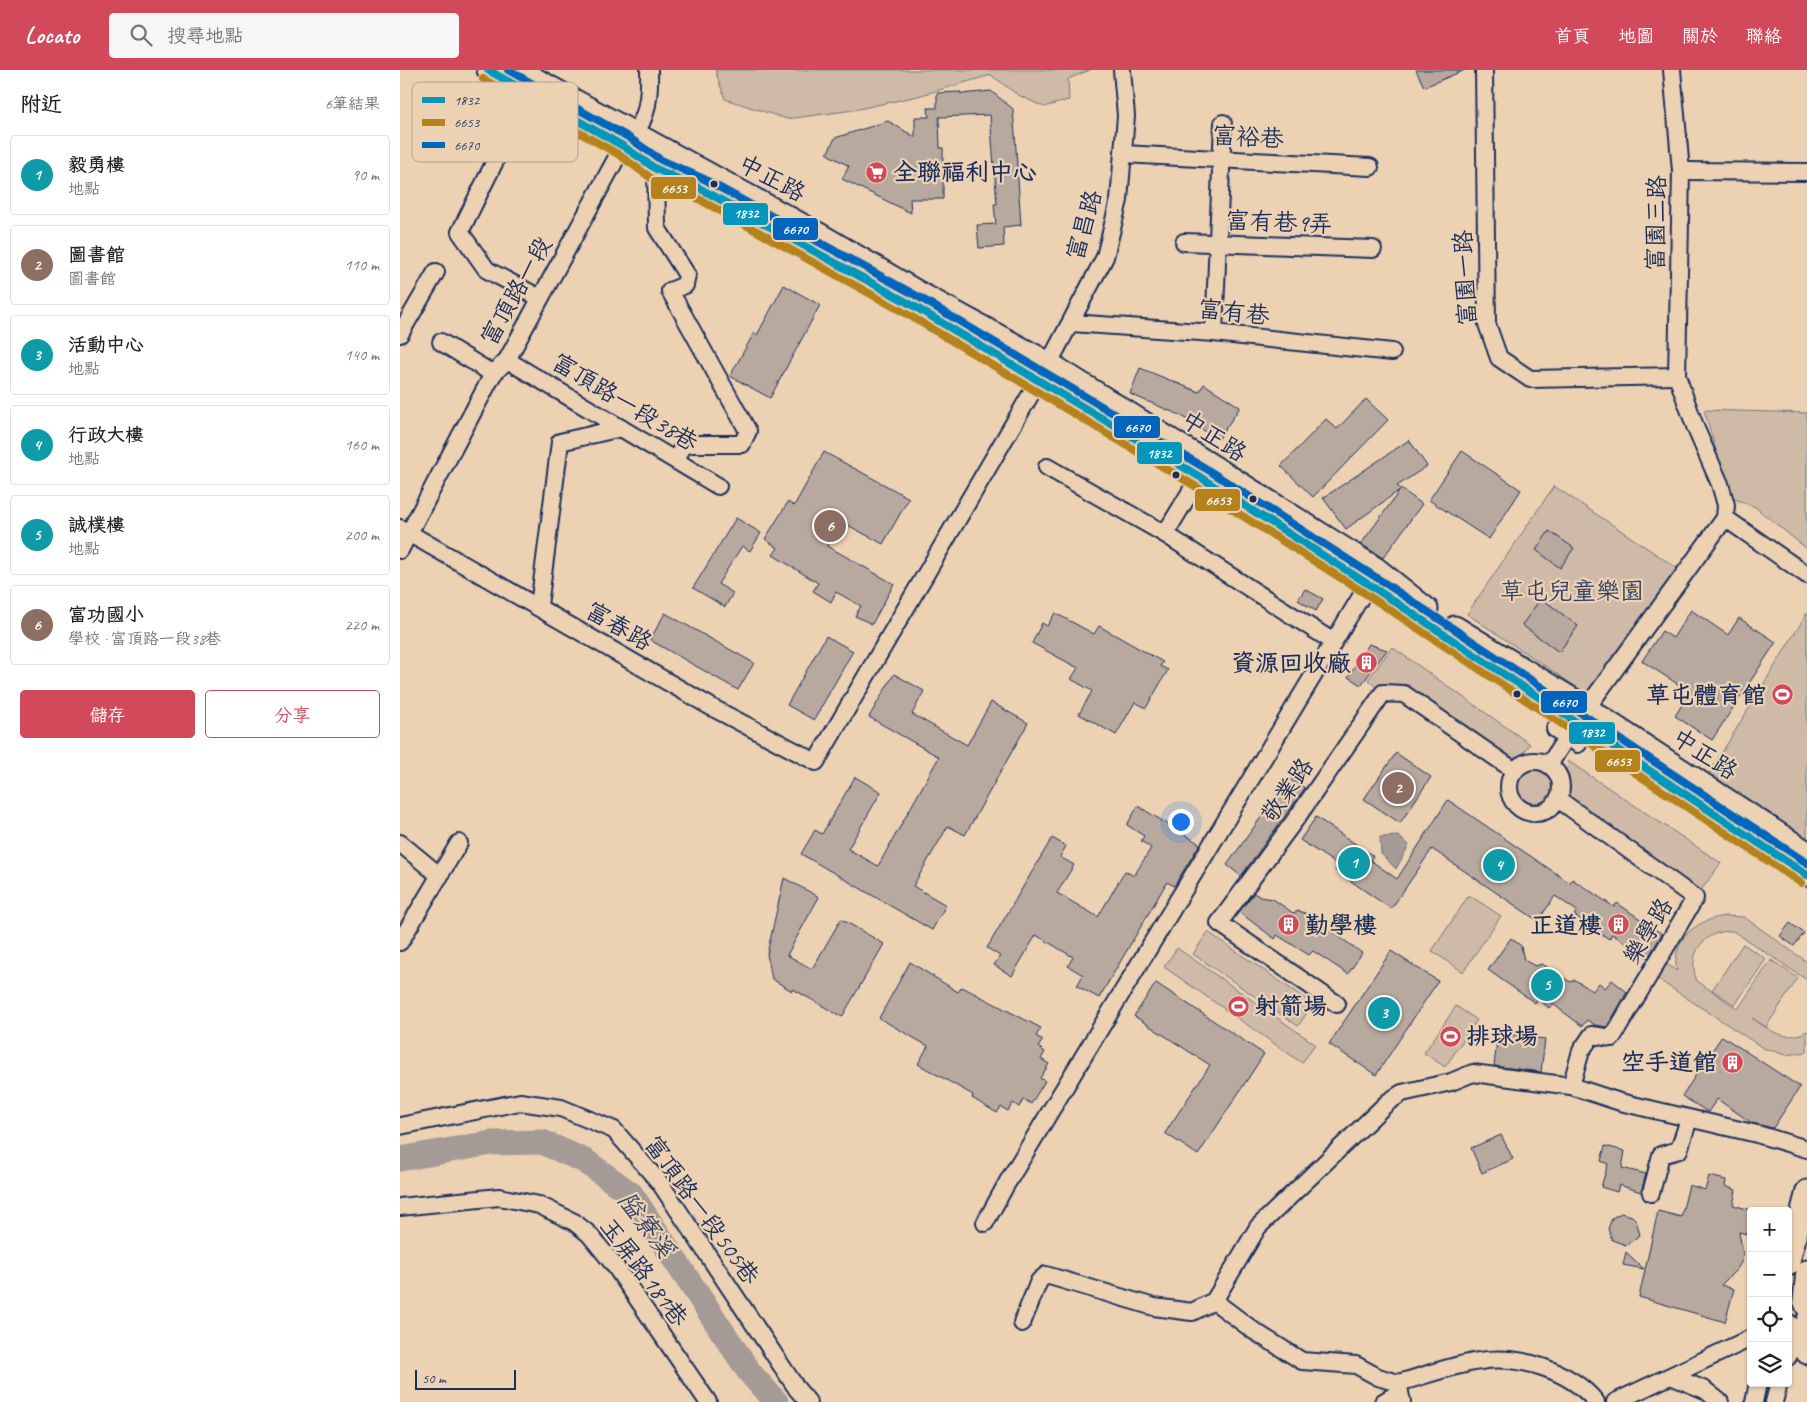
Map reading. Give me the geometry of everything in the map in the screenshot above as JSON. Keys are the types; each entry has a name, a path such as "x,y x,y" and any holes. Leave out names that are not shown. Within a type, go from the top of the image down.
{"main road":[{"name":"中正路","path":"488,70 509,82"},
{"name":"中正路","path":"519,70 538,82"},
{"name":"中正路","path":"578,108 630,141 656,169 699,188 912,305 1044,372"},
{"name":"中正路","path":"578,121 630,141 821,235 918,292 1204,470 1256,495 1576,723 1807,875"},
{"name":"中正路","path":"1576,723 1807,852"},
{"path":"1791,1252 1807,1190"},
{"path":"1807,1271 1804,1300 1807,1307"}],"street":[{"name":"富頂路一段","path":"400,550 404,530 493,374 507,360 540,298 630,141 650,97 649,70"},
{"name":"富昌路","path":"816,762 1044,372 1105,257 1119,200 1126,116 1122,70"},
{"name":"富園一路","path":"1484,70 1487,324 1499,358 1530,380 1677,376"},
{"name":"富園三路","path":"1672,70 1681,171 1677,376"},
{"path":"1214,333 1216,244 1223,123"},
{"path":"578,125 584,124"},
{"name":"富裕巷","path":"1123,154 1370,167"},
{"path":"495,162 460,232 487,270 540,298"},
{"path":"656,169 657,228 687,275 685,286 670,291 748,431 742,444 685,444 675,460"},
{"path":"1681,171 1807,172"},
{"name":"富有巷9弄","path":"1184,242 1373,249"},
{"path":"400,334 436,272"},
{"name":"富有巷","path":"1072,322 1214,333 1392,352"},
{"path":"441,342 493,374"},
{"name":"富頂路一段38巷","path":"507,360 718,486"},
{"path":"1549,765 1576,723 1725,518 1726,505 1720,484 1696,429 1677,376"},
{"path":"538,606 560,442 621,428"},
{"path":"1047,467 1165,534 1332,641"},
{"path":"1165,534 1204,470"},
{"path":"1725,518 1807,575"},
{"name":"富春路","path":"404,530 713,708 816,762"},
{"path":"985,1223 1007,1183 1332,641 1373,577"},
{"name":"敬業路","path":"1337,1004 1219,923 1298,816 1383,693 1404,694 1515,771"},
{"path":"1530,762 1549,765 1558,776 1560,783 1558,799 1546,810 1539,812 1522,809 1515,804 1509,787 1515,771 1530,762"},
{"name":"樂學路","path":"1558,799 1695,898 1612,1038 1592,1035 1581,1051 1570,1086"},
{"path":"400,843 440,876"},
{"path":"400,942 459,843"},
{"path":"1022,1323 1038,1281 1046,1276 1154,1307 1192,1312 1214,1301 1258,1227 1381,1109 1402,1093 1451,1082 1473,1073 1570,1086 1620,1102 1757,1134 1807,1149"},
{"name":"富頂路一段505巷","path":"400,1126 520,1102 562,1108 614,1130 660,1184 797,1389 808,1402"},
{"path":"1651,1193 1661,1155 1679,1150 1688,1119"},
{"name":"玉屏路181巷","path":"400,1207 499,1197 539,1204 574,1222 589,1234 615,1266 708,1402"},
{"path":"1214,1301 1254,1331 1302,1361 1356,1365 1400,1393"},
{"path":"1794,1339 1807,1315"},
{"path":"1615,1402 1747,1340"},
{"path":"1382,1402 1480,1361 1508,1360 1554,1372 1576,1383 1596,1402"},
{"path":"1671,1376 1705,1390 1720,1402"},
{"path":"1754,1402 1757,1387"},
{"path":"1774,1402 1778,1387"}],"green space":[{"path":"715,70 1090,70 1068,79 1069,100 1044,107 1018,95 991,75 918,96 854,110 787,119 725,99"},
{"path":"1704,410 1807,413 1807,549 1755,507 1730,497"},
{"name":"草屯兒童樂園","path":"1554,486 1677,568 1590,696 1467,614"},
{"name":"草屯體育館","path":"1807,613 1807,841 1707,777"},
{"path":"1392,647 1530,744 1515,765 1408,690 1376,687 1368,680"},
{"path":"1568,761 1721,863 1699,893 1563,796"},
{"path":"1534,770 1547,775 1552,788 1547,801 1534,806 1521,801 1516,788 1521,775"},
{"path":"1469,895 1501,916 1463,972 1432,951"},
{"path":"1725,916 1744,917 1807,962 1807,980 1733,931 1714,935 1706,939 1700,946 1694,962 1697,981 1738,1009 1771,960 1798,978 1766,1027 1752,1018 1772,1031 1785,1036 1792,1036 1807,1031 1807,1052 1786,1055 1763,1048 1653,976 1662,961 1677,971 1678,949 1688,933 1705,922"},
{"path":"1208,932 1313,1004 1298,1026 1193,954"},
{"path":"1743,944 1766,959 1735,1005 1712,990"},
{"name":"射箭場","path":"1177,948 1315,1044 1302,1063 1164,967"},
{"name":"排球場","path":"1456,1006 1477,1020 1445,1067 1424,1053"}],"shaded area":[{"path":"1398,836 1409,845 1396,869 1381,854 1380,837"}],"building":[{"path":"1416,70 1465,70 1424,87"},
{"path":"991,91 1013,109 1021,225 1003,227 1004,246 979,248 977,225 996,224 994,204 997,204 990,115 939,117 940,148 943,148 943,199 910,199 911,213 842,179 849,166 827,154 835,138 888,121 915,137 915,117 929,117 928,108 937,108 937,93 961,92 961,94"},
{"path":"784,285 820,305 770,398 730,376 754,333 757,335"},
{"path":"1140,368 1199,392 1204,384 1240,407 1218,440 1182,416 1130,394"},
{"path":"1366,399 1388,420 1313,497 1281,466 1326,419 1337,429"},
{"path":"1409,440 1427,466 1397,486 1422,504 1383,558 1361,544 1401,489 1346,529 1323,498"},
{"path":"1462,451 1521,490 1489,539 1429,500"},
{"path":"824,452 909,498 883,544 842,522 827,546 894,584 872,624 855,616 861,606 836,592 831,602 813,591 818,583 773,555 778,548 765,539 788,502 794,506"},
{"path":"736,518 761,533 750,551 742,546 718,584 733,593 725,607 693,588"},
{"path":"1549,531 1574,548 1560,568 1536,550"},
{"path":"1305,589 1323,599 1316,611 1298,600"},
{"path":"1541,598 1578,626 1559,652 1522,625"},
{"path":"1691,610 1728,635 1739,618 1776,642 1712,740 1675,716 1690,692 1642,661 1662,631 1673,638"},
{"path":"665,613 754,663 738,690 650,640"},
{"path":"1055,613 1094,634 1099,626 1163,662 1160,666 1168,670 1146,708 1135,702 1116,735 1079,714 1092,691 1071,679 1078,668 1032,643 1042,623 1047,626"},
{"path":"826,636 853,651 814,720 787,705"},
{"name":"資源回收廠","path":"1369,644 1387,650 1361,685 1348,677"},
{"path":"894,674 924,691 912,714 967,745 991,702 1028,723 965,835 948,826 913,886 946,905 932,930 801,854 815,830 822,834 855,777 881,792 848,849 878,866 939,757 869,717"},
{"path":"1396,753 1431,777 1400,823 1364,799"},
{"path":"1289,778 1305,788 1241,876 1227,865"},
{"path":"1448,800 1570,883 1572,879 1614,907 1617,903 1662,934 1648,958 1612,934 1609,939 1574,915 1577,911 1555,896 1538,921 1432,849 1391,909 1335,870 1338,865 1300,840 1316,817 1373,856 1370,860 1397,879"},
{"path":"1138,806 1200,844 1174,886 1167,882 1099,998 1077,986 1083,975 1068,966 1073,957 1036,935 1012,976 994,965 1000,956 987,948 1052,838 1066,846 1060,857 1074,865 1057,893 1098,917 1125,871 1134,876 1151,848 1141,841 1144,836 1127,825"},
{"path":"784,878 819,897 787,955 812,969 841,919 884,944 842,1017 772,979 767,954"},
{"name":"勤學樓","path":"1254,893 1260,897 1273,899 1293,913 1299,911 1307,914 1362,953 1348,974 1313,951 1309,955 1277,935 1275,939 1239,912"},
{"path":"1790,923 1804,933 1794,946 1780,936"},
{"path":"1511,938 1521,946 1524,960 1535,966 1542,964 1570,982 1575,980 1593,991 1599,983 1605,988 1612,980 1627,992 1607,1027 1595,1025 1587,1020 1582,1026 1553,1004 1549,1008 1538,999 1535,1003 1488,970"},
{"path":"1391,951 1438,981 1376,1075 1329,1044"},
{"path":"910,962 958,992 962,987 1041,1028 1036,1036 1043,1040 1038,1047 1045,1052 1041,1059 1049,1064 1040,1078 1045,1081 1031,1104 1024,1099 1019,1107 1013,1103 1008,1111 1001,1107 997,1113 972,1098 973,1095 918,1064 928,1046 879,1018"},
{"path":"1156,983 1264,1054 1198,1155 1165,1133 1210,1065 1134,1016"},
{"path":"1498,1033 1545,1039 1541,1072 1494,1066"},
{"name":"空手道館","path":"1722,1036 1800,1087 1773,1128 1752,1123 1717,1099 1708,1112 1682,1096"},
{"path":"1501,1135 1513,1159 1482,1173 1471,1148"},
{"path":"1605,1146 1625,1151 1622,1168 1646,1174 1641,1192 1619,1185 1617,1192 1601,1187 1608,1164 1601,1161"},
{"path":"1709,1176 1726,1180 1725,1186 1736,1190 1733,1205 1747,1209 1747,1234 1739,1232 1743,1254 1742,1261 1737,1269 1721,1285 1734,1289 1725,1322 1639,1297 1658,1211 1681,1217 1689,1185 1705,1190"},
{"path":"1621,1213 1632,1216 1636,1220 1640,1235 1626,1245 1612,1240 1608,1229 1612,1218"},
{"path":"1626,1252 1644,1269 1623,1265"}],"waterway":[{"name":"隘寮溪","path":"400,1159 491,1143 542,1142 585,1161 631,1194 750,1373 776,1402"}],"transit line":[{"name":"1832","path":"488,70 509,82"},
{"name":"6670","path":"508,70 529,82"},
{"name":"6653","path":"483,79 488,82"},
{"name":"6670","path":"578,109 628,137 661,160 704,179 917,296 1205,468 1374,576 1807,863"},
{"name":"1832","path":"578,121 623,146 656,169 699,188 912,305 1200,477 1368,584 1807,875"},
{"name":"6653","path":"578,132 618,154 651,178 695,197 907,314 1195,486 1363,592 1801,883"}],"place":[{"name":"全聯福利中心","path":"877,172"},
{"name":"富功國小","path":"830,526"},
{"name":"資源回收廠","path":"1367,663"},
{"name":"草屯體育館","path":"1782,695"},
{"name":"圖書館","path":"1398,788"},
{"name":"毅勇樓","path":"1354,863"},
{"name":"行政大樓","path":"1499,865"},
{"name":"勤學樓","path":"1289,925"},
{"name":"正道樓","path":"1618,925"},
{"name":"誠樸樓","path":"1547,985"},
{"name":"射箭場","path":"1239,1006"},
{"name":"活動中心","path":"1384,1013"},
{"name":"排球場","path":"1450,1036"},
{"name":"空手道館","path":"1733,1062"}]}
